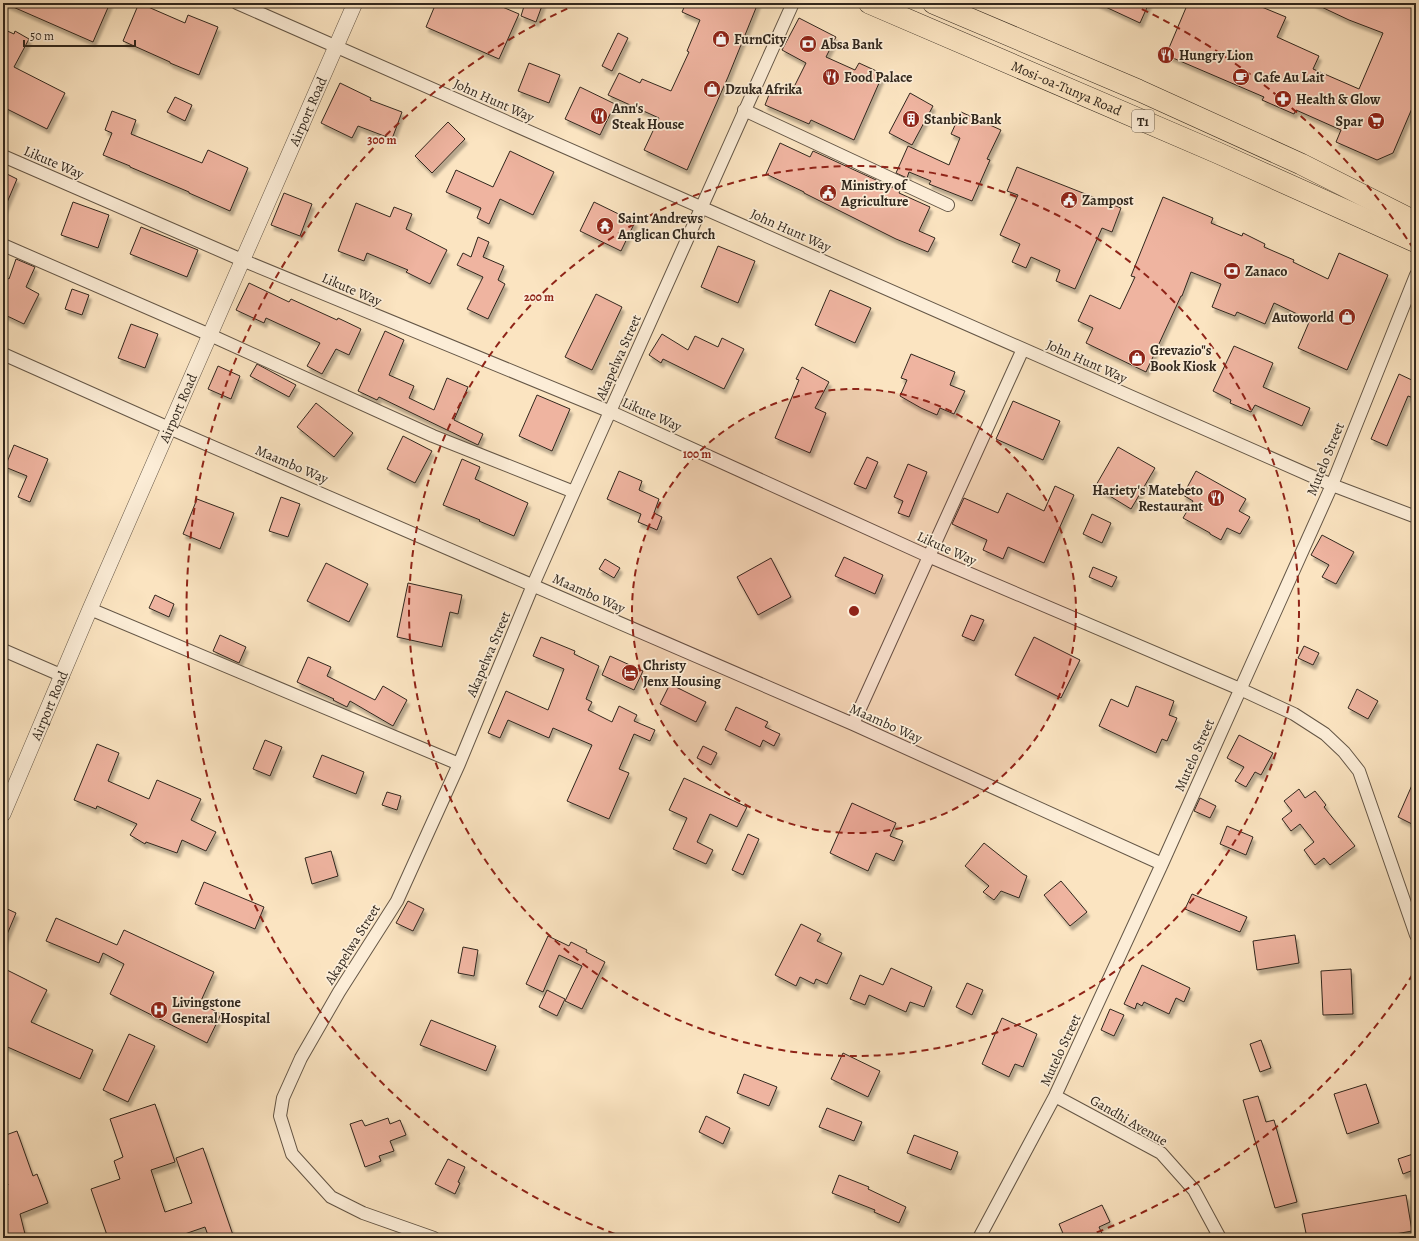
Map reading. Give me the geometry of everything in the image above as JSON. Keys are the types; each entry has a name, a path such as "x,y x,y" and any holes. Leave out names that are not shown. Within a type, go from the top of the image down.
{"highway":[{"name":"Mosi-oa-Tunya Road","path":"869,3 1225,156 1416,242"},
{"name":"Mosi-oa-Tunya Road","path":"933,3 1159,100 1301,164 1416,222"}],"street":[{"name":"John Hunt Way","path":"237,3 1332,485 1416,517"},
{"name":"Airport Road","path":"3,814 63,676 90,609 355,3"},
{"name":"Akapelwa Street","path":"434,1238 363,1213 331,1197 292,1154 280,1116 283,1098 301,1058 397,901 458,764 533,585 574,492 793,3"},
{"path":"744,110 948,205"},
{"name":"Likute Way","path":"3,156 242,260 611,412 928,556 1240,689 1294,714 1325,734 1344,752 1359,771 1416,934"},
{"path":"3,245 210,335 433,436 574,492"},
{"name":"Mutelo Street","path":"979,1238 1055,1096 1162,864 1332,485 1416,275"},
{"path":"853,724 1022,349"},
{"name":"Maambo Way","path":"3,354 169,428 853,724 1162,864"},
{"path":"90,609 458,764"},
{"path":"3,650 63,676"},
{"name":"Gandhi Avenue","path":"1055,1096 1161,1153 1194,1190 1220,1238"}],"building":[{"path":"4,3 110,3 93,42"},
{"path":"139,3 185,23 188,15 218,27 199,75 123,41"},
{"path":"436,3 493,3 519,14 499,59 426,27"},
{"path":"525,3 543,3 536,22 521,16"},
{"path":"686,3 758,3 728,77 687,170 644,150 659,118 608,95 619,73 640,83 642,79 671,91 689,52 687,51 700,20 682,12"},
{"path":"1097,3 1149,3 1140,23"},
{"path":"1188,3 1252,3 1286,17 1277,37 1319,56 1313,69 1359,89 1383,33 1349,20 1313,3 1416,3 1416,99 1393,153 1377,160 1336,142 1341,130 1296,110 1294,114 1262,100 1264,97 1166,55"},
{"path":"799,18 836,37 826,57 855,70 859,63 883,74 854,140 811,120 809,124 765,105 772,87 790,95 806,63 782,50"},
{"path":"3,29 14,34 15,31 29,39 14,67 65,93 47,129 3,107"},
{"path":"618,33 628,38 612,71 602,66"},
{"path":"529,63 560,75 549,103 518,91"},
{"path":"340,83 371,98 370,100 402,112 392,139 358,126 352,138 321,123"},
{"path":"580,87 615,104 600,135 565,119"},
{"name":"Stanbic Bank","path":"910,93 933,106 912,145 889,133"},
{"path":"175,97 192,105 185,121 167,112"},
{"path":"112,111 136,120 131,134 202,163 208,150 248,168 230,211 103,155 112,133 105,130"},
{"path":"961,112 1001,130 987,159 990,160 972,201 929,184 931,181 909,172 907,178 896,173 908,146 949,165 960,138 951,134"},
{"path":"448,122 465,139 432,173 415,156"},
{"path":"780,143 810,157 813,151 900,191 899,193 930,207 919,231 935,238 928,252 896,239 766,174"},
{"path":"510,151 554,172 533,215 500,199 489,224 477,218 481,208 446,192 456,170 493,187"},
{"path":"1017,167 1121,208 1112,232 1102,228 1075,289 1056,281 1060,270 1031,257 1026,268 1012,262 1020,244 1000,235 1018,195 1007,191"},
{"path":"3,172 17,179 3,212"},
{"path":"284,193 312,204 300,236 271,225"},
{"path":"1163,197 1213,218 1211,223 1242,236 1243,233 1265,244 1264,247 1294,260 1293,262 1328,279 1339,253 1388,275 1347,370 1298,348 1310,320 1274,303 1265,324 1237,312 1235,316 1212,307 1221,284 1191,272 1182,296 1146,372 1086,343 1093,328 1078,321 1090,295 1120,309 1135,277 1131,276"},
{"path":"73,202 109,215 98,248 61,235"},
{"path":"594,202 635,222 621,251 580,231"},
{"path":"356,203 390,217 394,207 412,214 406,229 447,250 430,284 406,272 408,270 367,253 364,261 338,251"},
{"path":"141,227 198,250 187,277 130,254"},
{"path":"478,237 489,242 483,257 504,266 498,280 505,284 488,319 467,309 483,277 457,265 463,253 471,257"},
{"path":"718,246 755,261 738,303 701,287"},
{"path":"16,259 35,267 26,287 39,294 24,324 3,314 3,275 9,279"},
{"path":"249,283 289,302 291,299 361,329 349,355 336,349 322,374 307,366 320,343 266,318 264,323 236,310"},
{"path":"72,289 89,295 82,315 65,309"},
{"path":"830,290 871,308 855,343 815,325"},
{"path":"596,294 622,307 592,370 565,357"},
{"path":"131,324 158,334 145,368 118,358"},
{"path":"385,331 404,340 389,375 414,386 409,398 434,410 447,378 468,387 454,420 483,434 478,445 379,397 377,400 358,391"},
{"path":"662,334 688,350 695,336 718,347 722,338 744,349 724,389 663,359 661,363 649,355"},
{"path":"1234,346 1273,363 1263,387 1310,408 1302,426 1255,405 1251,412 1230,403 1231,400 1213,391"},
{"path":"911,354 955,372 950,385 965,391 954,414 940,408 937,415 900,396 907,380 901,378"},
{"path":"257,364 296,385 289,397 250,376"},
{"path":"218,366 240,376 231,399 208,389"},
{"path":"802,367 829,382 815,408 826,413 810,453 775,438 799,380 796,379"},
{"path":"1399,374 1416,382 1416,399 1408,396 1387,446 1371,439"},
{"path":"537,395 570,409 552,451 519,436"},
{"path":"1013,401 1060,421 1043,460 996,439"},
{"path":"316,403 353,433 334,457 297,427"},
{"path":"403,436 432,451 415,483 387,469"},
{"path":"14,445 48,459 30,502 18,497 27,476 5,467"},
{"path":"1118,447 1155,468 1131,509 1095,487"},
{"path":"867,457 878,462 866,489 854,484"},
{"path":"462,459 480,467 475,479 528,503 514,536 443,505"},
{"path":"908,464 927,472 909,517 898,513 903,501 894,497"},
{"path":"619,471 642,481 639,490 659,499 654,513 662,517 657,530 638,522 641,514 607,499"},
{"path":"1196,471 1246,499 1239,511 1250,517 1240,534 1227,528 1221,540 1183,518 1193,501 1183,495"},
{"path":"1055,486 1074,495 1044,563 1008,547 1003,559 983,550 987,540 952,524 964,498 998,513 1007,493 1044,511"},
{"path":"281,497 300,504 288,537 269,531"},
{"path":"197,499 234,513 220,549 183,534"},
{"path":"1092,514 1111,523 1102,543 1083,534"},
{"path":"1322,535 1354,552 1336,584 1322,577 1329,565 1311,555"},
{"path":"844,557 883,575 875,594 835,576"},
{"path":"771,558 791,597 758,615 737,577"},
{"path":"605,559 620,568 614,578 599,569"},
{"path":"326,563 368,584 349,622 307,601"},
{"path":"1093,567 1117,577 1112,587 1089,577"},
{"path":"408,583 462,595 458,614 450,612 442,647 397,637"},
{"path":"155,595 174,604 169,617 149,608"},
{"path":"971,615 984,620 974,641 962,636"},
{"path":"220,635 246,647 239,663 213,651"},
{"path":"541,637 575,651 574,654 599,666 586,699 592,702 588,710 612,722 619,706 637,715 634,721 655,730 650,741 634,734 619,769 629,773 609,819 567,801 592,745 553,728 549,738 508,720 500,738 488,733 506,691 548,710 564,669 533,656"},
{"path":"1034,637 1080,660 1061,698 1015,675"},
{"path":"1304,646 1319,653 1313,665 1298,658"},
{"path":"610,656 643,671 634,690 602,675"},
{"path":"308,657 331,667 327,676 375,700 383,686 407,700 393,726 350,701 347,707 333,700 334,699 297,682"},
{"path":"670,684 706,702 696,722 660,704"},
{"path":"1136,686 1174,701 1169,715 1177,718 1167,741 1162,739 1156,753 1099,726 1111,699 1128,707"},
{"path":"1357,689 1378,701 1368,719 1348,708"},
{"path":"736,707 768,722 765,727 780,734 774,746 763,740 760,747 725,730"},
{"path":"1239,735 1273,753 1261,775 1255,772 1246,787 1235,781 1244,767 1227,758"},
{"path":"265,740 282,747 270,776 253,769"},
{"path":"97,744 119,753 108,781 149,799 157,780 201,799 191,820 216,832 206,851 182,840 177,853 146,842 145,844 130,835 137,824 97,806 96,809 74,800"},
{"path":"703,746 717,753 711,765 697,758"},
{"path":"322,755 364,772 356,794 313,777"},
{"path":"1416,776 1416,826 1398,817"},
{"path":"684,778 747,807 737,827 710,814 697,842 713,850 706,864 673,849 687,818 669,810"},
{"path":"1299,789 1305,798 1315,791 1326,805 1324,807 1355,846 1330,865 1324,858 1315,865 1304,850 1314,842 1300,824 1291,831 1282,819 1292,811 1284,801"},
{"path":"387,792 401,796 397,810 382,805"},
{"path":"1200,798 1216,806 1210,818 1194,811"},
{"path":"852,803 896,823 890,836 903,841 894,861 876,853 868,871 830,853"},
{"path":"1227,826 1253,837 1246,855 1220,844"},
{"path":"748,834 759,839 743,875 732,870"},
{"path":"984,843 1027,876 1019,898 1001,891 994,900 983,892 989,886 965,866"},
{"path":"331,851 338,876 312,884 305,858"},
{"path":"1061,881 1087,912 1070,926 1044,895"},
{"path":"204,882 264,907 255,929 195,904"},
{"path":"1192,894 1247,917 1240,932 1185,909"},
{"path":"408,901 424,909 413,931 396,923"},
{"path":"3,907 16,913 3,944"},
{"path":"56,918 117,945 124,930 214,972 200,1003 221,1014 207,1043 110,994 124,964 103,953 99,963 46,941"},
{"path":"801,924 821,934 817,941 842,953 827,984 816,979 814,984 800,977 796,986 775,975"},
{"path":"1295,935 1299,963 1257,970 1253,941"},
{"path":"548,936 569,946 571,942 587,950 586,952 605,962 582,1009 565,1001 582,966 559,955 543,992 526,984"},
{"path":"463,947 478,950 474,976 458,973"},
{"path":"1142,965 1190,988 1184,1002 1176,998 1169,1014 1144,1002 1142,1006 1137,1003 1135,1009 1124,1004"},
{"path":"3,968 47,990 31,1022 93,1050 80,1079 3,1045"},
{"path":"891,968 932,987 924,1007 910,1002 906,1012 869,995 865,1005 850,999 860,975 883,985"},
{"path":"1351,969 1353,1014 1323,1015 1321,971"},
{"path":"967,983 983,990 972,1015 956,1007"},
{"path":"547,990 565,999 557,1016 539,1007"},
{"path":"1110,1009 1124,1015 1114,1036 1101,1030"},
{"path":"1002,1018 1037,1034 1023,1067 1015,1064 1009,1077 982,1064"},
{"path":"431,1020 496,1046 486,1071 420,1045"},
{"path":"129,1034 155,1046 128,1102 103,1090"},
{"path":"1261,1040 1271,1068 1260,1072 1250,1044"},
{"path":"843,1053 880,1071 868,1097 831,1079"},
{"path":"744,1074 777,1087 769,1106 737,1093"},
{"path":"1366,1084 1379,1123 1347,1134 1334,1094"},
{"path":"1258,1096 1266,1122 1274,1120 1297,1202 1275,1208 1243,1100"},
{"path":"155,1104 175,1162 151,1170 165,1212 192,1203 176,1158 203,1148 234,1238 209,1238 205,1227 173,1238 108,1238 91,1189 120,1179 114,1161 123,1157 110,1119"},
{"path":"827,1108 862,1122 854,1141 819,1127"},
{"path":"706,1116 730,1128 723,1144 699,1132"},
{"path":"388,1118 390,1124 400,1120 406,1135 390,1141 394,1151 379,1156 381,1161 365,1167 350,1124 362,1120 365,1126"},
{"path":"17,1131 33,1176 37,1174 48,1203 20,1214 26,1238 5,1238 3,1224 7,1223 3,1212 3,1187 8,1185 3,1170 3,1136"},
{"path":"914,1135 958,1152 951,1170 907,1153"},
{"path":"1416,1153 1416,1169 1403,1174 1398,1159"},
{"path":"448,1159 465,1167 458,1182 460,1183 455,1194 435,1184"},
{"path":"839,1175 869,1187 868,1189 906,1207 899,1223 874,1212 875,1210 832,1193"},
{"path":"1406,1195 1412,1231 1373,1238 1307,1238 1302,1214"},
{"path":"1102,1205 1110,1222 1099,1227 1104,1238 1065,1238 1059,1224"}],"place":[{"name":"FurnCity","path":"721,39"},
{"name":"Absa Bank","path":"808,44"},
{"name":"Hungry Lion","path":"1166,55"},
{"name":"Food Palace","path":"831,77"},
{"name":"Cafe Au Lait","path":"1241,77"},
{"name":"Dzuka Afrika","path":"712,89"},
{"name":"Health & Glow","path":"1283,99"},
{"name":"Ann's Steak House","path":"599,116"},
{"name":"Stanbic Bank","path":"911,119"},
{"name":"Spar","path":"1376,121"},
{"name":"Ministry of Agriculture","path":"828,193"},
{"name":"Zampost","path":"1069,200"},
{"name":"Saint Andrews Anglican Church","path":"605,226"},
{"name":"Zanaco","path":"1232,271"},
{"name":"Autoworld","path":"1347,317"},
{"name":"Grevazio\"s Book Kiosk","path":"1137,358"},
{"name":"Hariety's Matebeto Restaurant","path":"1216,498"},
{"name":"Christy Jenx Housing","path":"630,673"},
{"name":"Livingstone General Hospital","path":"159,1010"}]}
